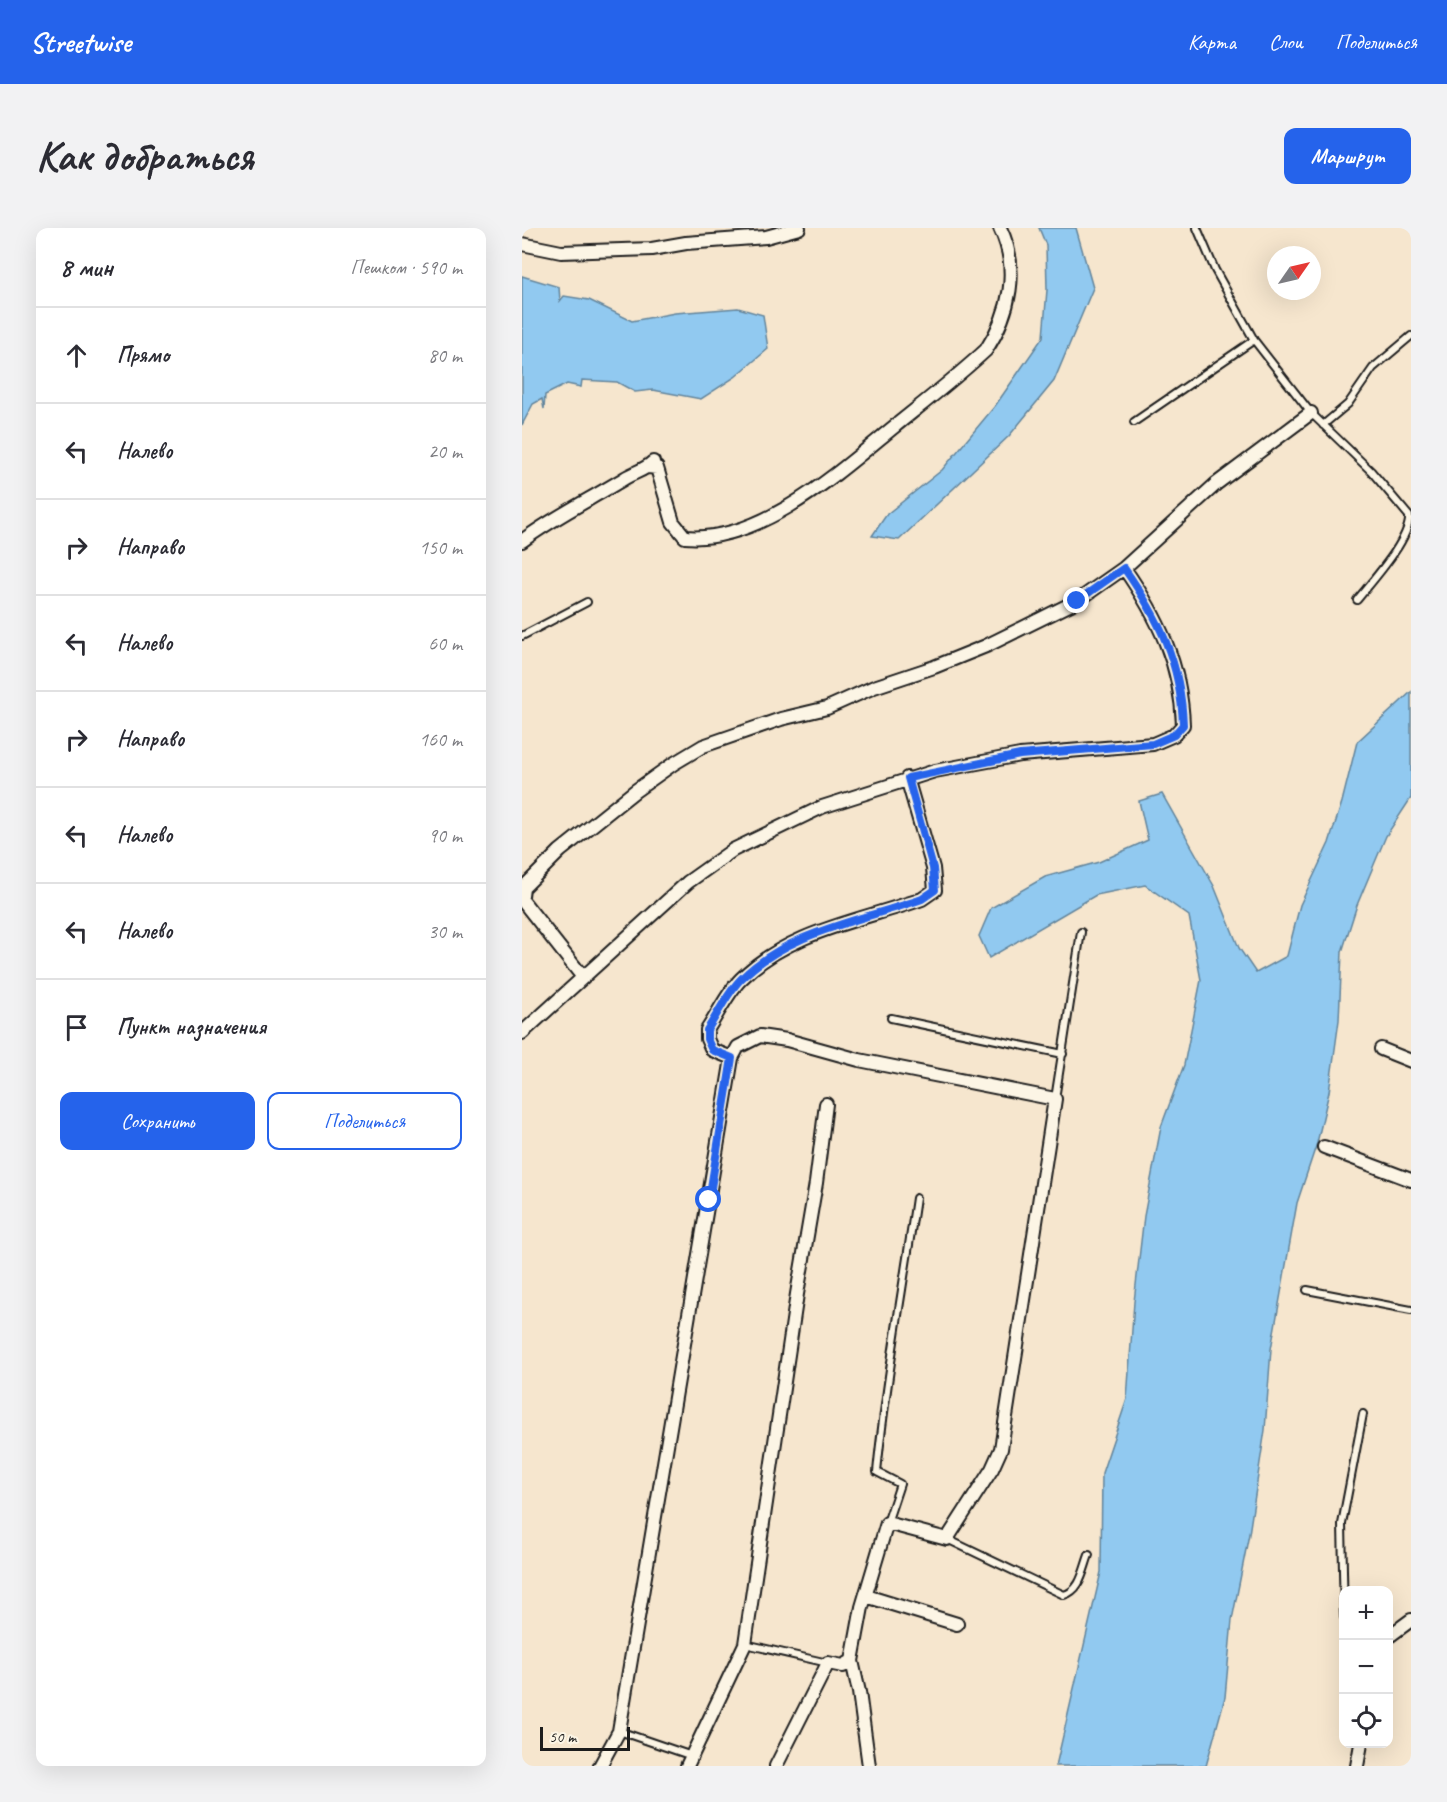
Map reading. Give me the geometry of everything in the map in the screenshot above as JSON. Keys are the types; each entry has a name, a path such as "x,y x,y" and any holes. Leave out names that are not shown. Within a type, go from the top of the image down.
{"street":[{"path":"522,244 561,252 652,249 687,243 766,237 799,228"},
{"path":"522,541 541,527 651,464 657,468 673,522 685,537 712,536 734,531 779,513 809,494 849,466 986,350 999,330 1008,301 1012,275 1000,228"},
{"path":"522,896 523,888 560,851 635,791 703,746 781,719 827,708 874,687 986,646 1077,601 1124,568 1216,483 1311,413"},
{"path":"522,1033 688,882 733,850 822,807 908,778 1020,755 1153,744 1174,735 1183,725 1181,700 1162,627 1124,568"},
{"path":"732,1058 712,1050 707,1039 707,1030 740,980 779,949 810,934 922,899 935,890 933,868 908,778"},
{"path":"522,900 582,976"},
{"path":"600,1766 619,1731 732,1058 738,1047 760,1036 787,1040 860,1060 1054,1099 1001,1449 992,1469 947,1539 887,1524 866,1596 852,1661 859,1692 869,1766"},
{"path":"1381,1049 1411,1061"},
{"path":"689,1761 745,1644 797,1294 816,1183 826,1104"},
{"path":"1324,1147 1411,1180"},
{"path":"866,1596 957,1624"},
{"path":"1393,1634 1411,1620"},
{"path":"776,1766 828,1663 843,1666 852,1661"},
{"path":"1357,1766 1360,1748"}],"lane":[{"path":"1197,228 1215,270 1254,340 1311,413 1371,471 1410,515 1405,537 1357,600"},
{"path":"1323,425 1348,404 1373,368 1411,336"},
{"path":"1134,422 1254,340"},
{"path":"522,636 587,602"},
{"path":"1054,1099 1081,932"},
{"path":"891,1018 1063,1054"},
{"path":"887,1524 900,1484 877,1472 883,1413 897,1337 916,1198"},
{"path":"1307,1290 1411,1310"},
{"path":"1343,1586 1342,1524 1363,1414"},
{"path":"947,1539 1064,1594 1073,1592 1079,1584 1089,1555"},
{"path":"745,1644 828,1663"},
{"path":"619,1731 689,1761"}],"water":[{"path":"1039,228 1076,228 1093,288 1054,381 1009,436 899,540 872,536 887,514 942,470 995,406 1043,337 1047,290 1046,245"},
{"path":"522,276 559,287 560,301 564,296 589,300 632,321 675,313 738,308 763,315 768,349 735,377 701,399 653,390 635,392 617,382 582,380 581,387 567,384 545,395 544,409 542,399 533,404 522,425"},
{"path":"1411,692 1411,798 1386,836 1357,905 1342,952 1339,1020 1329,1092 1317,1143 1297,1203 1271,1349 1265,1430 1249,1534 1232,1620 1225,1697 1206,1766 1056,1766 1101,1572 1102,1473 1127,1399 1134,1302 1144,1216 1161,1127 1184,1065 1201,980 1189,916 1145,885 1096,895 989,958 979,936 991,908 1045,877 1099,862 1148,840 1139,801 1162,794 1214,886 1239,948 1256,973 1287,956 1300,905 1329,843 1357,742"}],"route":[{"path":"709,1200 732,1058 712,1050 707,1039 707,1030 740,980 779,949 810,934 922,899 935,890 933,868 908,778 1020,755 1153,744 1174,735 1183,725 1183,709 1162,627 1147,600 1124,568 1077,601"}]}
